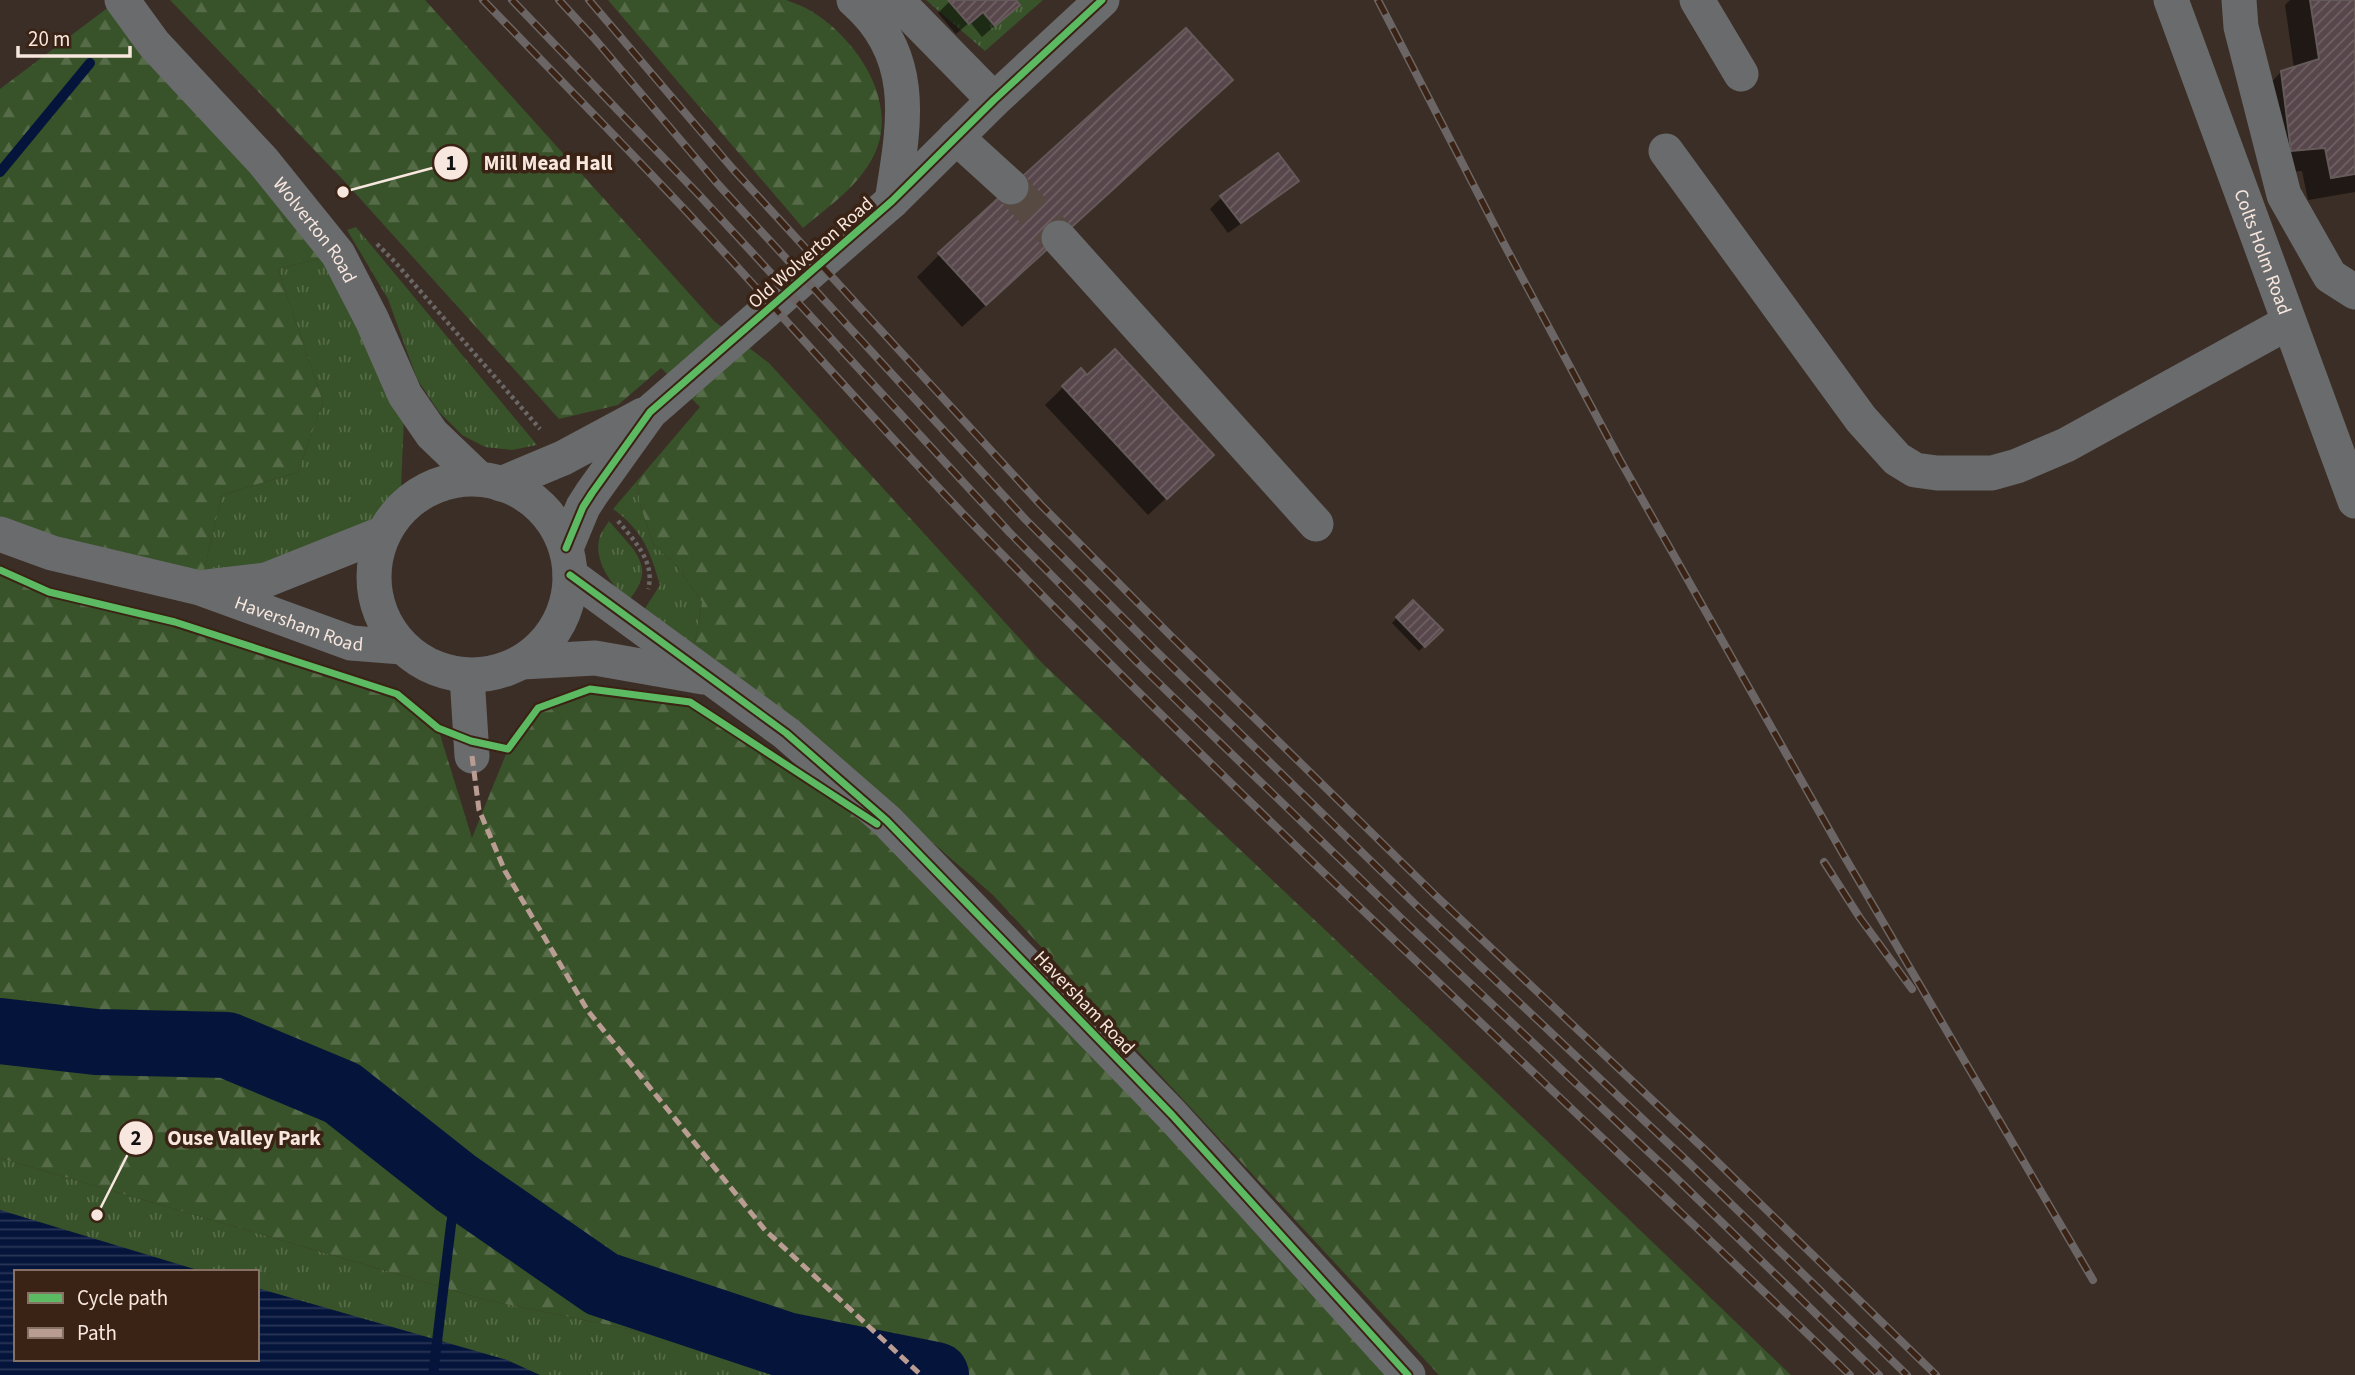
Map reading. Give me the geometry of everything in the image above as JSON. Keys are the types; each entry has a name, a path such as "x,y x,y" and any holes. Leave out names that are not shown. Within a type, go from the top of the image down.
{"street":[{"name":"Wolverton Road","path":"122,0 155,44 263,161 338,254 372,320 405,395 432,434 490,482"},
{"path":"854,0 867,12 891,45 899,73 904,110 892,201"},
{"path":"891,0 904,8 994,100"},
{"name":"Old Wolverton Road","path":"490,482 563,458 650,412 892,201 994,100 1102,0"},
{"path":"1696,0 1741,74"},
{"name":"Colts Holm Road","path":"2171,0 2355,501"},
{"path":"2239,0 2241,27 2284,195 2330,276 2355,292"},
{"path":"956,137 1011,187"},
{"path":"1666,151 1861,419 1897,458 1915,470 1937,474 1992,473 2017,466 2066,445 2289,322"},
{"path":"1059,238 1316,524"},
{"name":"Old Wolverton Road","path":"568,561 583,508 650,412"},
{"path":"457,481 490,482 519,491 534,502 559,530 568,561 569,595 563,615 539,650 522,662 496,673 467,676 432,667 402,647 389,631 380,613 374,593 373,573 384,533 400,511 416,496 436,486 457,481"},
{"name":"Haversham Road","path":"201,588 266,580 384,533"},
{"name":"Haversham Road","path":"0,534 52,553 201,588 351,643 402,647"},
{"name":"Haversham Road","path":"568,561 625,615 786,733 897,830 1172,1115 1408,1375"},
{"path":"522,662 595,658 713,679"},
{"path":"467,676 472,756"}],"path":[{"path":"376,244 465,342 563,458"},
{"path":"592,493 635,542 644,556 651,577 649,589 625,615"}],"green space":[{"path":"118,0 338,254 278,269 323,402 298,472 222,495 200,588 0,530 0,89"},
{"path":"170,0 425,0 714,321 769,363 1042,663 1442,1040 1791,1375 1439,1375 993,895 768,700 694,648 702,602 676,565 653,544 640,504 637,481 700,407 661,368 618,405 559,419 346,183"},
{"path":"608,0 786,0 811,11 828,23 858,54 877,93 881,135 868,166 843,195 803,228"},
{"path":"926,0 1043,0 985,51"},
{"path":"356,227 537,445 512,450 485,447 462,435 439,412 417,379 388,299 347,230"},
{"path":"338,254 405,395 400,511 391,521 200,588 222,495 298,472 323,402 278,269"},
{"path":"637,481 640,504 653,544 676,565 702,602 694,648 642,613 660,585 644,542 632,525 613,509"},
{"path":"609,521 633,549 642,567 638,588 629,600 616,588 601,563 598,545"},
{"path":"0,570 49,592 175,622 397,694 438,728 472,838 508,749 538,708 590,689 690,702 916,850 1408,1375 853,1375 486,1300 0,1158"},
{"path":"0,1158 486,1300 853,1375 0,1375"}],"water":[{"path":"0,1210 197,1270 14,1270 14,1361 259,1361 259,1289 507,1360 540,1375 0,1375"}],"building":[{"path":"948,0 1016,0 1020,5 995,26 983,12 969,24"},
{"path":"2310,0 2355,0 2355,174 2331,178 2325,148 2291,151 2281,71 2319,59"},
{"path":"1186,28 1233,80 986,305 938,253"},
{"path":"1278,153 1299,181 1241,223 1220,196"},
{"path":"1115,349 1214,455 1167,499 1062,386 1081,368 1087,375"},
{"path":"1413,600 1443,630 1425,647 1396,617"}],"waterway":[{"path":"0,172 90,63"},
{"path":"0,1031 96,1042 227,1045 342,1093 456,1183 602,1284 786,1345 936,1375"},
{"path":"433,1375 456,1183"}],"tunnel":[{"path":"1011,187 1059,238"}],"railway":[{"path":"483,0 686,211 956,507 1100,654 1313,862 1850,1375"},
{"path":"512,0 701,197 1010,533 1139,664 1879,1375"},
{"path":"559,0 716,182 1025,519 1419,908 1687,1161 1907,1375"},
{"path":"589,0 732,168 1041,505 1435,895 1702,1147 1936,1375"},
{"path":"1378,0 1620,460 1843,854 2093,1280"},
{"path":"1824,862 1860,918 1912,989"}],"marked path":[{"path":"472,756 479,810 505,871 588,1011 765,1230 921,1375"}],"cycle path":[{"path":"566,548 583,507 650,412 892,201 994,100 1102,0"},
{"path":"0,570 49,592 175,622 397,694 438,728 471,741 508,749 538,708 590,689 690,702 877,824"},
{"path":"570,575 786,733 887,821 1172,1115 1408,1375"}],"place":[{"name":"Mill Mead Hall","path":"343,192"},
{"name":"Ouse Valley Park","path":"97,1215"}]}
